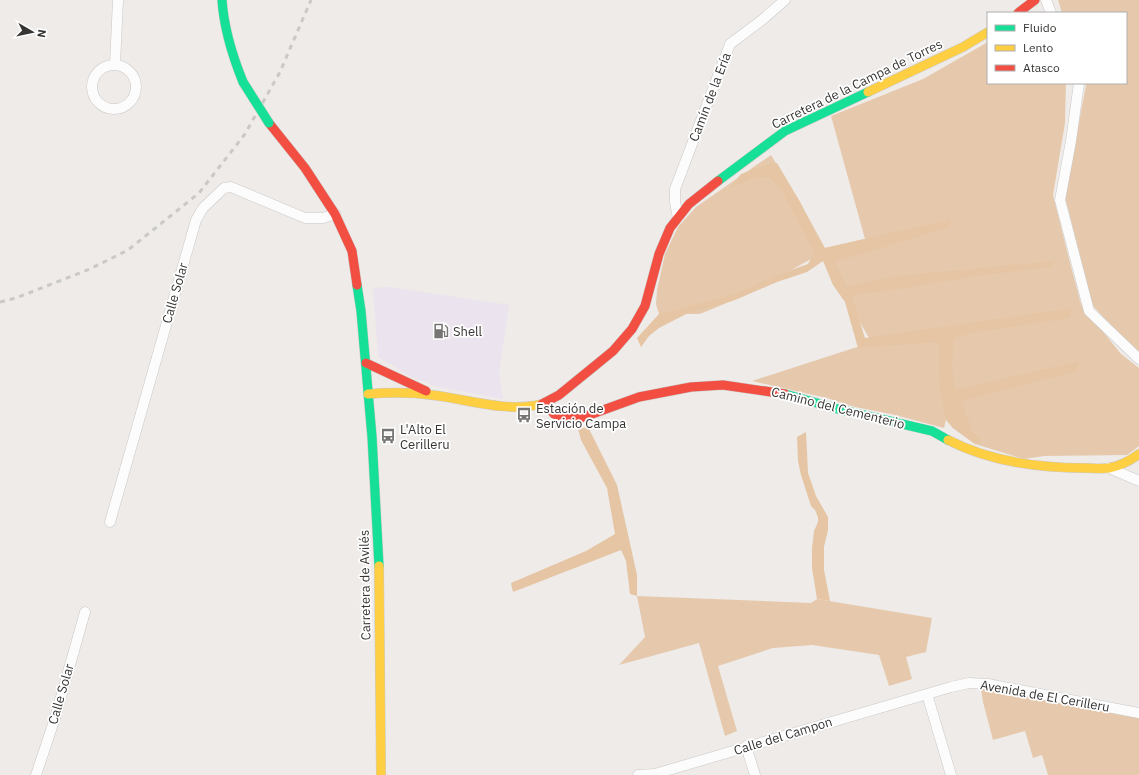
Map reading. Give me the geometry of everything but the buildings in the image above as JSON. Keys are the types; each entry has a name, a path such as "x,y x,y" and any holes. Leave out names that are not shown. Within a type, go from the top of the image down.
{"street":[{"path":"115,64 118,0"},
{"name":"Carretera de Avilés","path":"222,0 224,24 231,52 243,82 269,123 305,168 335,214 352,251 361,311 366,363 379,561 381,775"},
{"name":"Camín de la Ería","path":"678,218 675,202 675,189 730,44 762,20 785,0"},
{"path":"1019,12 1035,0"},
{"path":"1046,0 1052,12"},
{"name":"Carretera de la Campa de Torres","path":"368,394 390,392 433,395 474,403 507,406 531,407 546,403 559,395 613,351 632,329 645,306 664,241 670,228 689,204 733,169 785,131 963,47 987,33"},
{"path":"115,64 128,69 133,74 136,81 136,88 135,95 126,106 120,109 112,110 105,108 98,103 91,90 95,74 107,65 115,64"},
{"path":"1078,84 1060,200 1089,312 1139,359"},
{"name":"Calle Solar","path":"110,522 196,220 203,208 224,188 231,188 305,218 323,218 335,214"},
{"name":"Carretera de la Campa de Torres","path":"366,363 433,395"},
{"name":"Camino del Cementerio","path":"546,403 554,414 566,418 582,418 639,398 692,387 723,385 782,393 838,409 932,431 966,449 1010,461 1063,468 1109,468 1130,460 1139,454"},
{"name":"Camino del Cementerio","path":"1109,468 1139,481"},
{"name":"Calle Solar","path":"36,775 55,718 85,612"},
{"name":"Avenida de El Cerilleru","path":"927,694 969,683 988,684 1139,713"},
{"path":"927,694 951,775"},
{"name":"Calle del Campon","path":"638,775 655,774 927,694"},
{"path":"746,746 754,775"}],"shaded area":[{"path":"1058,0 1139,0 1139,355 1093,306 1065,197 1086,84 1127,84 1127,12 1062,12"},
{"path":"987,43 987,84 1066,84 1065,123 1053,195 1081,304 1121,354 1139,368 1139,446 1127,455 1044,456 1024,459 975,444 953,428 946,420 944,428 891,414 855,407 827,398 752,381 872,343 820,254 746,295 700,314 659,314 656,304 657,290 665,254 678,227 696,207 771,155 800,202 825,248 865,239 831,116 923,79"},
{"path":"777,163 800,202 818,239 825,248 951,219 950,227 835,262 847,286 896,276 1055,261 1050,267 977,276 882,292 863,293 852,297 865,338 1072,308 1070,318 972,333 954,338 952,366 955,390 1079,361 1078,371 962,401 972,431 981,441 975,444 953,428 946,419 940,391 938,342 858,348 845,302 833,285 823,261 807,272 777,282 735,300 686,314 659,328 649,336 641,347 637,338 659,314 734,294 777,275 808,264 814,252 782,191 769,177 751,179 729,189 741,174 765,165"},
{"name":"Shell","path":"389,287 509,305 499,373 503,399 438,387 413,378 378,357 373,288"},
{"path":"588,427 617,485 637,575 637,596 630,594 626,561 621,550 513,592 511,583 586,551 615,534 607,488 581,440 578,429"},
{"path":"806,432 808,473 816,496 828,517 828,530 824,547 824,570 830,601 817,599 812,568 814,531 818,522 818,517 815,510 811,506 798,461 797,437"},
{"path":"637,596 811,603 817,599 932,618 926,652 906,657 912,679 889,686 879,655 812,645 773,648 718,666 737,731 725,736 699,643 619,665 645,637"},
{"path":"980,683 1139,713 1139,775 1048,775 1042,755 1033,758 1025,731 993,740 983,702"}],"railway":[{"path":"0,302 16,298 90,269 128,250 199,193 245,134 280,72 311,0"}],"traffic: fast":[{"path":"222,0 229,42 243,82"},
{"path":"243,82 269,123"},
{"path":"718,181 785,131 868,92"},
{"path":"357,285 361,311 372,437 379,566"},
{"path":"785,394 838,409 932,431 948,440"}],"traffic: slow":[{"path":"868,92 963,47 987,33"},
{"path":"368,394 424,394 515,407 542,404"},
{"path":"948,440 997,458 1050,467 1109,468 1117,466 1139,454"},
{"path":"379,566 381,775"}],"traffic: jam":[{"path":"1019,12 1035,0"},
{"path":"269,123 305,168 335,214 352,251 357,285"},
{"path":"542,404 559,395 613,351 632,329 645,306 659,254 670,228 689,204 718,181"},
{"path":"366,363 426,391"},
{"path":"546,403 554,414 566,418 581,418 639,397 691,387 723,385 785,394"}],"place":[{"name":"Shell","path":"441,331"},
{"name":"Estación de Servicio Campa","path":"524,415"},
{"name":"L'Alto El Cerilleru","path":"388,436"}]}
